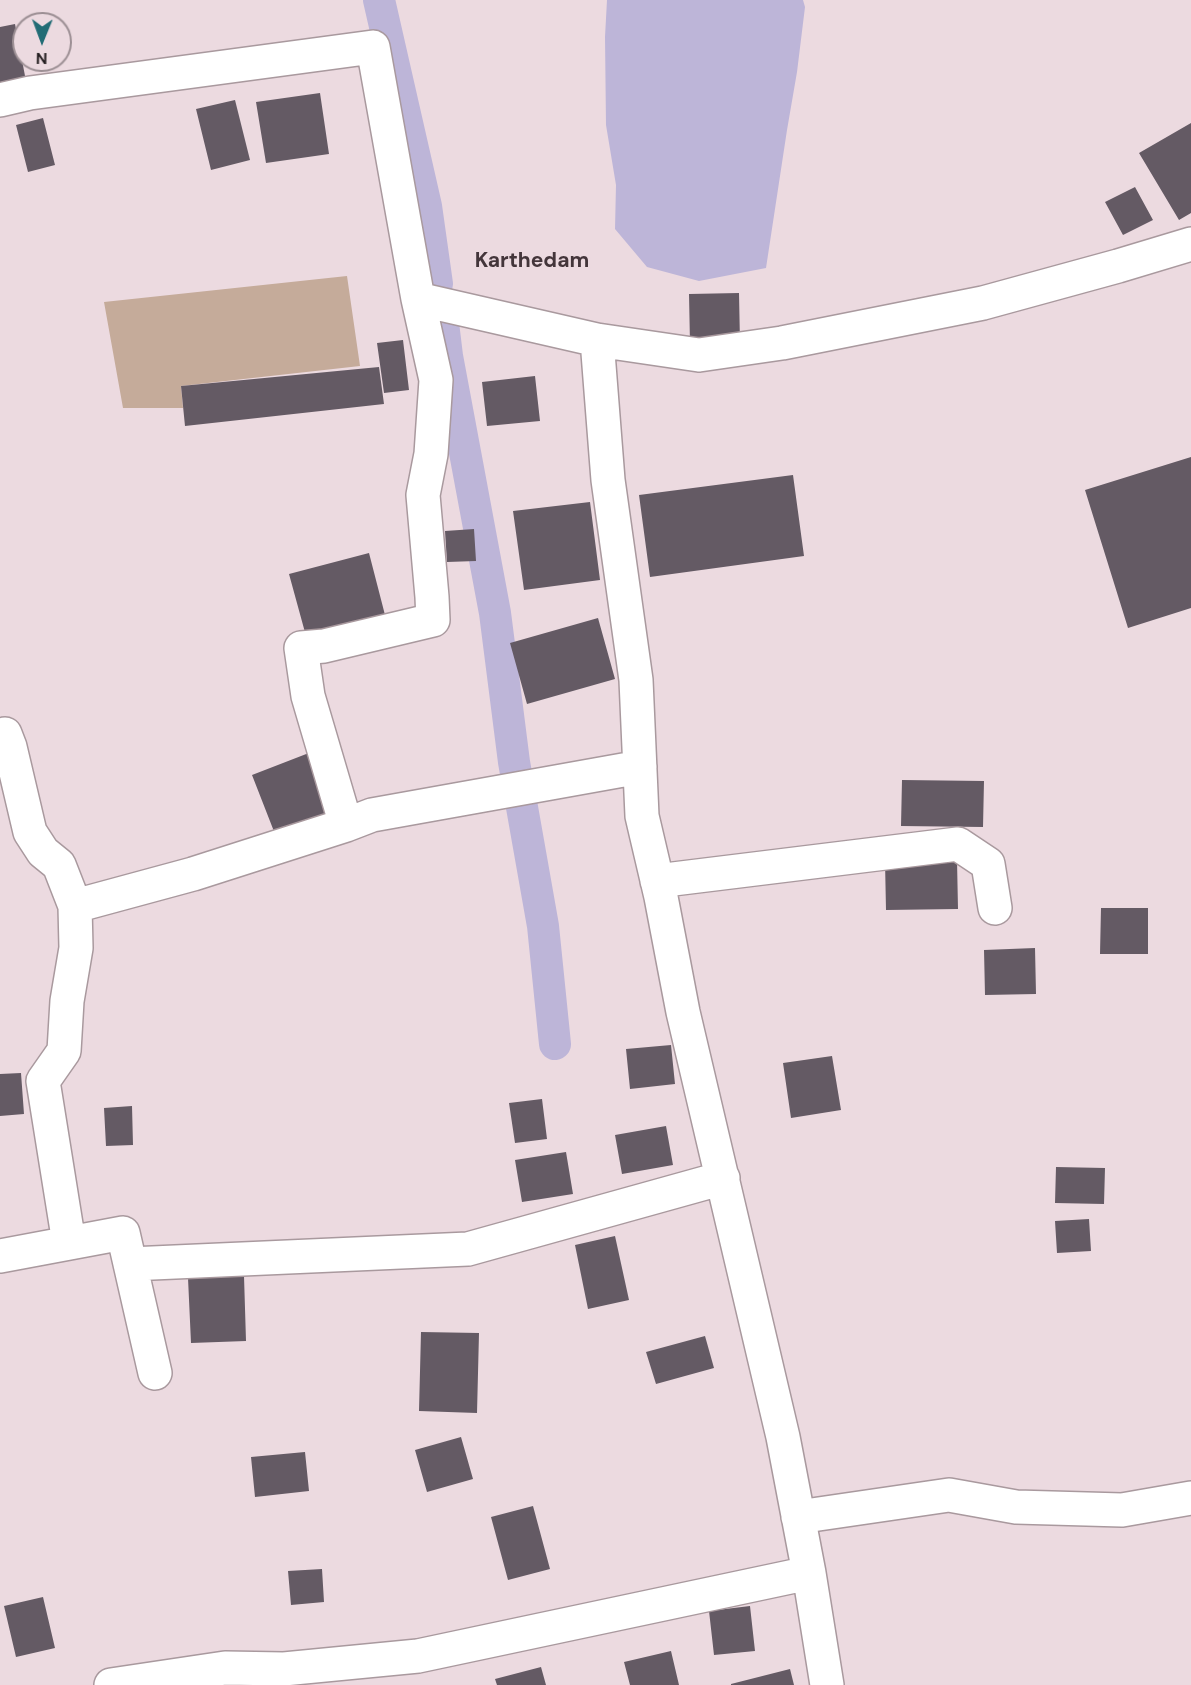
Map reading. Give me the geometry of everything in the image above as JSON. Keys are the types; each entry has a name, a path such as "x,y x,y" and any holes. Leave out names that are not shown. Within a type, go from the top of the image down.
{"street":[{"path":"0,100 30,93 373,47 418,299 436,380 431,454 423,495 433,620 324,646 301,648 308,696 346,825"},
{"path":"418,299 597,340 699,355 782,343 983,303 1118,266 1191,243"},
{"path":"597,340 608,480 636,680 642,816 683,1012 783,1437 809,1573 827,1685"},
{"path":"2,729 10,747 30,832 43,852 59,865 75,906 76,948 67,1001 64,1051 43,1081 69,1243"},
{"path":"75,906 193,874 372,815 640,767"},
{"path":"657,881 958,844 988,864 995,908"},
{"path":"130,1264 468,1249 723,1178"},
{"path":"0,1256 123,1233 155,1373"},
{"path":"798,1517 949,1495 1016,1507 1122,1510 1191,1498"},
{"path":"111,1685 225,1668 284,1669 418,1656 809,1573"}],"shaded area":[{"path":"607,0 803,0 805,7 797,72 766,268 699,281 647,267 615,229 616,185 606,125"},
{"path":"347,276 360,366 181,386 183,408 123,408 104,302"}],"building":[{"path":"12,25 12,72 24,72 26,81 0,86 0,27"},
{"path":"320,93 329,154 266,163 256,102"},
{"path":"235,100 250,160 211,170 196,109"},
{"path":"43,118 55,165 28,172 16,125"},
{"path":"1191,123 1191,213 1179,220 1139,153"},
{"path":"1135,187 1153,220 1123,235 1105,202"},
{"path":"739,293 740,343 690,344 689,294"},
{"path":"403,340 409,390 384,393 377,343"},
{"path":"379,367 384,404 185,426 181,386"},
{"path":"535,376 540,421 487,426 482,382"},
{"path":"1191,457 1191,608 1128,628 1085,490"},
{"path":"793,475 804,556 650,577 639,495"},
{"path":"590,502 600,580 524,590 513,511"},
{"path":"474,529 476,561 447,562 445,531"},
{"path":"369,553 385,615 306,636 289,574"},
{"path":"598,618 615,679 527,704 510,643"},
{"path":"314,751 337,811 275,834 252,775"},
{"path":"902,780 984,781 983,827 901,826"},
{"path":"957,860 958,909 886,910 885,861"},
{"path":"1101,908 1148,908 1148,954 1100,954"},
{"path":"1035,948 1036,994 985,995 984,950"},
{"path":"671,1045 675,1084 630,1089 626,1049"},
{"path":"832,1056 841,1110 791,1118 783,1063"},
{"path":"21,1073 24,1114 0,1116 0,1074"},
{"path":"542,1099 547,1139 515,1143 509,1103"},
{"path":"132,1106 133,1145 106,1146 104,1108"},
{"path":"666,1126 673,1165 622,1174 615,1135"},
{"path":"566,1152 573,1194 522,1202 515,1160"},
{"path":"1056,1167 1105,1168 1104,1204 1055,1203"},
{"path":"1089,1219 1091,1251 1057,1253 1055,1221"},
{"path":"615,1236 629,1300 588,1309 575,1245"},
{"path":"244,1276 246,1341 191,1343 188,1278"},
{"path":"421,1332 479,1333 477,1413 419,1411"},
{"path":"705,1336 714,1368 656,1384 646,1352"},
{"path":"461,1437 473,1479 427,1492 415,1450"},
{"path":"305,1452 309,1491 255,1497 251,1457"},
{"path":"533,1506 550,1569 508,1580 491,1517"},
{"path":"322,1569 324,1602 291,1605 288,1571"},
{"path":"43,1597 55,1648 16,1657 4,1606"},
{"path":"750,1606 755,1651 714,1655 709,1611"},
{"path":"671,1651 679,1685 630,1685 624,1662"},
{"path":"541,1667 546,1685 497,1685 495,1679"},
{"path":"790,1669 794,1685 731,1685 731,1684"}],"waterway":[{"path":"379,0 426,206 437,284"},
{"path":"443,323 447,356 495,613 514,762 543,926 555,1044"}],"district":[{"name":"Karthedam","path":"532,261"}]}
